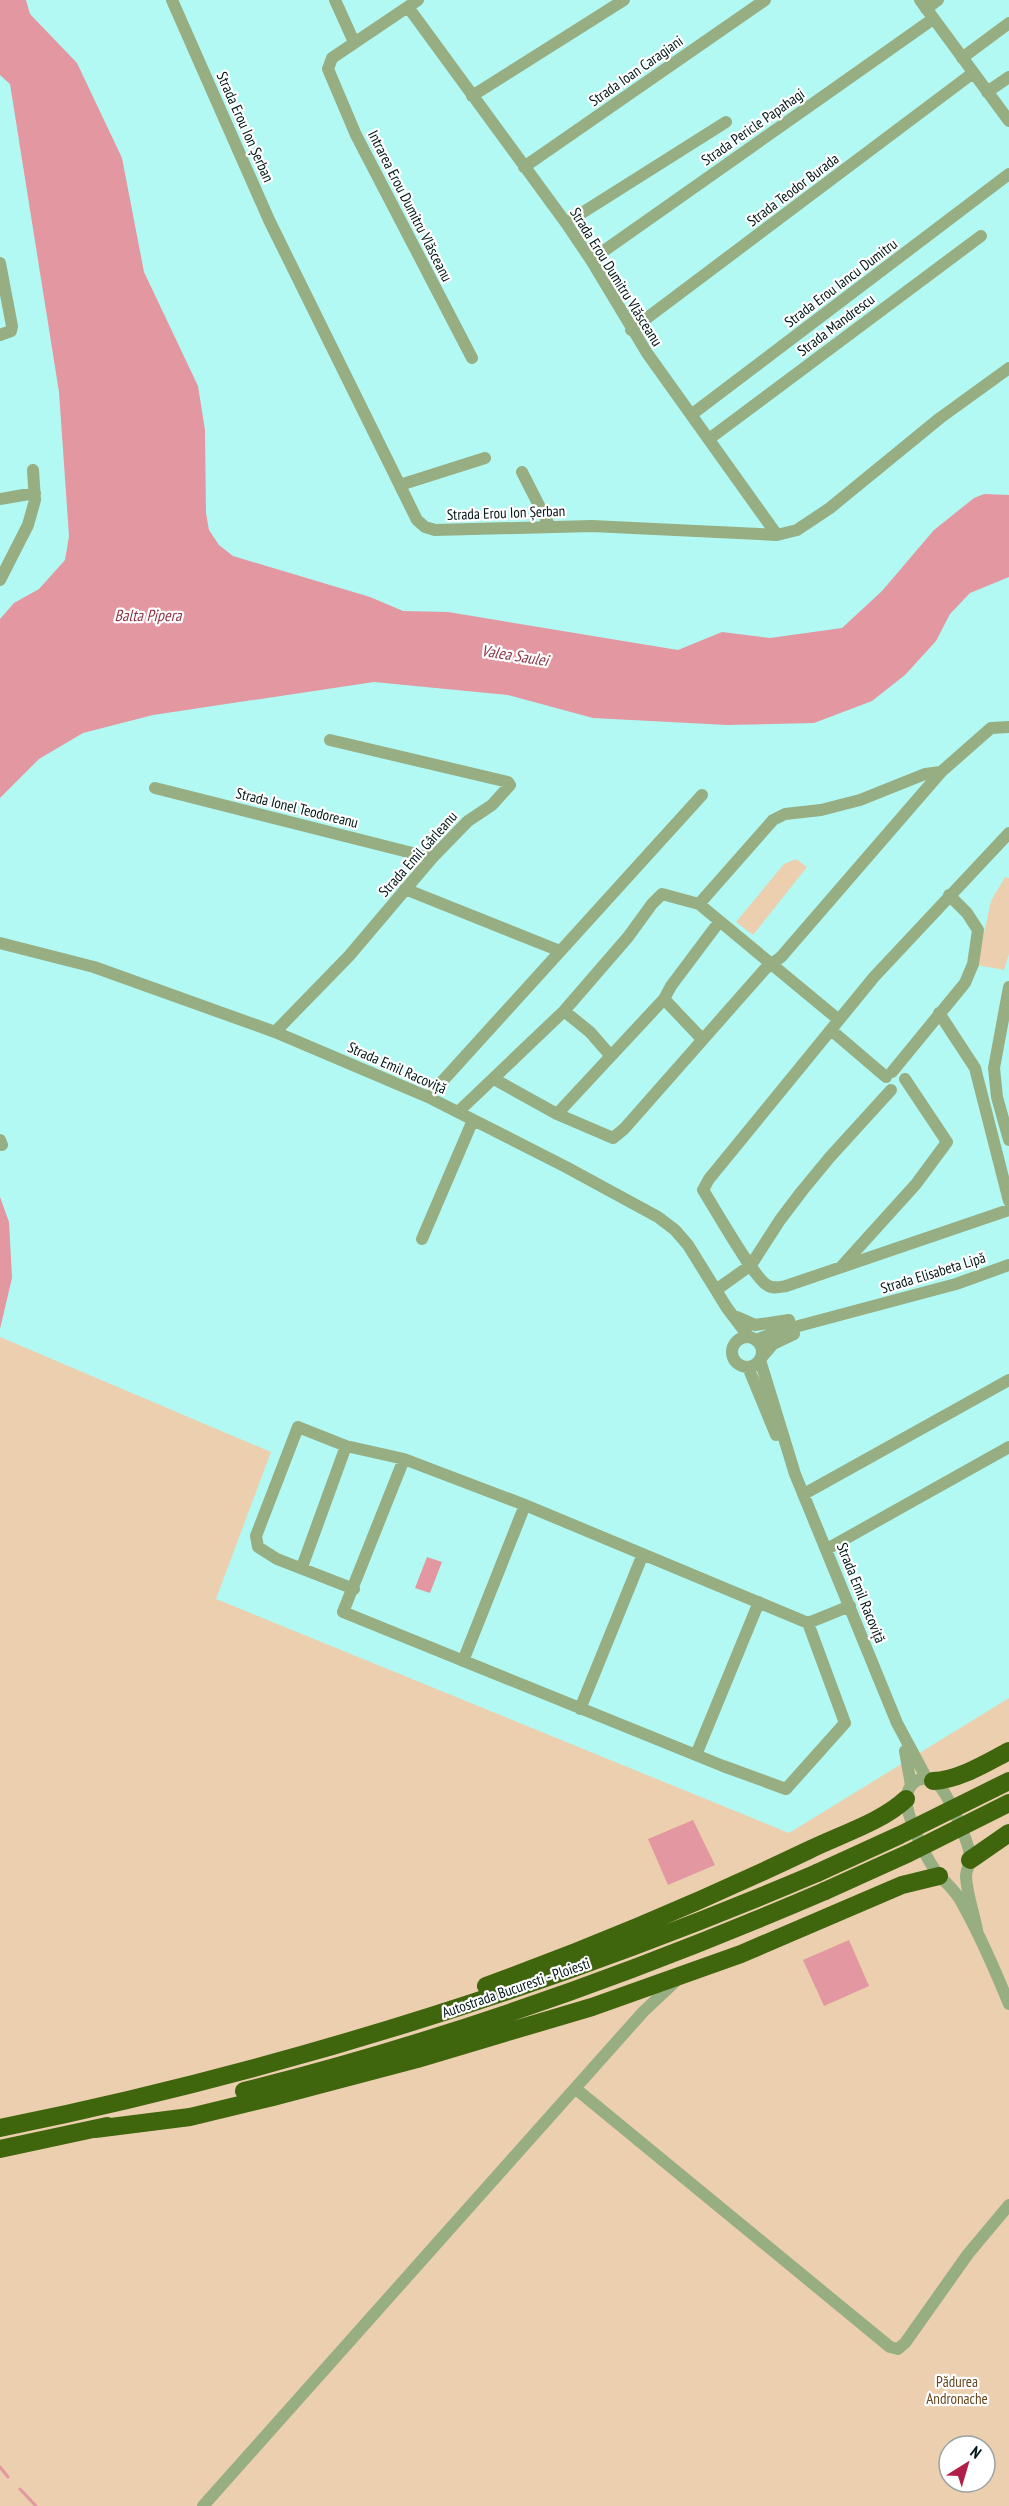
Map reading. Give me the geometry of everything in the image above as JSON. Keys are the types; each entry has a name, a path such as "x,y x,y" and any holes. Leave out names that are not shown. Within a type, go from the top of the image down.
{"highway":[{"path":"930,1780 942,1780 971,1770 1009,1751"},
{"name":"Autostrada Bucuresti - Ploiesti","path":"0,2128 132,2100 273,2063 420,2020 606,1957 817,1873 1009,1781"},
{"path":"273,2063 347,2034 536,1968 623,1933 886,1815 908,1792"},
{"name":"Autostrada Bucuresti - Ploiesti","path":"0,2149 95,2129 288,2080 444,2033 633,1968 825,1891 909,1853 1009,1803"},
{"path":"969,1865 1009,1833"},
{"path":"95,2129 190,2117 490,2038 679,1978 902,1885 941,1877"}],"street":[{"name":"Strada Erou Ion Șerban","path":"172,0 268,220 417,520 425,527 435,530 592,526 777,535 797,530 830,508 957,405 1009,368"},
{"path":"335,0 354,42 413,4"},
{"path":"472,96 624,0"},
{"name":"Strada Ioan Caragiani","path":"524,167 765,0"},
{"name":"Strada Pericle Papahagi","path":"591,261 938,0"},
{"name":"Strada Erou Dumitru Vlăsceanu","path":"413,4 472,96 566,223 631,330 777,535"},
{"path":"926,9 1009,122"},
{"path":"962,57 1009,23"},
{"name":"Intrarea Erou Dumitru Vlăsceanu","path":"354,42 332,58 328,65 329,74 356,135 472,358"},
{"name":"Strada Teodor Burada","path":"631,330 973,73"},
{"path":"987,92 1009,77"},
{"path":"566,223 726,122"},
{"name":"Strada Erou Iancu Dumitru","path":"690,415 1009,174"},
{"name":"Strada Mandrescu","path":"709,439 981,236"},
{"path":"0,263 12,326 11,331 0,335"},
{"path":"400,485 485,458"},
{"path":"0,580 28,525 35,500 33,470"},
{"path":"522,472 550,527"},
{"path":"0,499 35,493"},
{"path":"494,1079 557,1114 613,1138 624,1130 765,969 781,957 941,772 991,728 1009,727"},
{"name":"Strada Emil Gârleanu","path":"274,1032 349,956 432,858 468,821 492,805 510,785 508,782 330,740"},
{"path":"699,904 773,820 785,814 820,810 860,800 924,774 941,772"},
{"name":"Strada Ionel Teodoreanu","path":"155,788 432,858"},
{"path":"428,1097 702,795"},
{"path":"1009,833 874,977 709,1179 703,1190 751,1265 767,1285 776,1288 1009,1210"},
{"path":"405,889 560,951"},
{"path":"458,1112 564,1011 662,894 699,904 772,964 889,1074"},
{"path":"891,1090 885,1083 889,1074 965,983 973,964 978,930 950,895"},
{"path":"557,1114 664,999 671,986 719,922"},
{"name":"Strada Emil Racoviță","path":"0,943 94,967 274,1032 428,1097 667,1223 683,1238 731,1312 729,1319 748,1339 762,1348 761,1359 795,1474"},
{"path":"1009,987 994,1068 994,1081 1009,1140"},
{"path":"664,999 702,1039"},
{"path":"564,1011 590,1032 610,1055"},
{"path":"939,1013 975,1068 1009,1201"},
{"path":"840,1268 916,1184 947,1143 904,1078 898,1072 889,1074"},
{"path":"716,1290 751,1265 780,1220 809,1182 891,1090 900,1090 904,1085 904,1078"},
{"path":"423,1239 473,1120"},
{"name":"Strada Elisabeta Lipă","path":"748,1339 956,1284 1009,1265"},
{"path":"731,1312 748,1323 763,1326 858,1305 865,1308"},
{"name":"Strada Elisabeta Lipă","path":"761,1359 773,1344 784,1337 853,1317 865,1308"},
{"name":"Strada Emil Racoviță","path":"748,1339 733,1348 733,1357 739,1365 747,1367 804,1494 897,1724 907,1756 908,1792 914,1826 930,1863 958,1895 977,1930"},
{"path":"747,1367 757,1364 761,1359"},
{"path":"804,1494 1009,1380"},
{"path":"354,1589 277,1559 258,1547 256,1536 298,1427 346,1446 404,1459 525,1505 812,1622 850,1606"},
{"path":"302,1567 346,1446"},
{"path":"827,1549 1009,1447"},
{"path":"404,1459 343,1612 580,1709 786,1789 845,1723 812,1622"},
{"path":"463,1661 525,1505"},
{"path":"580,1709 643,1554"},
{"path":"696,1755 759,1602"},
{"name":"Strada Emil Racoviță","path":"897,1724 930,1780 946,1796 966,1844 969,1865 967,1882 977,1930"},
{"path":"908,1792 916,1781 930,1780"},
{"path":"941,1877 954,1879 969,1865"},
{"path":"977,1930 1009,2004"},
{"path":"203,2506 643,2012 679,1978"},
{"path":"576,2089 890,2347 898,2349 906,2343 968,2254 1009,2205"}],"green space":[{"path":"796,859 807,867 753,935 736,922 784,864"},
{"path":"1005,877 1009,878 1009,954 1004,970 977,965 991,901"},
{"name":"Pădurea Andronache","path":"0,1337 271,1452 216,1599 789,1833 1009,1698 1009,2506 0,2506"}],"water":[{"name":"Balta Pipera","path":"0,0 26,0 30,14 77,63 122,158 144,272 198,386 205,430 206,513 209,530 219,545 233,556 370,597 403,611 448,612 678,650 722,632 770,638 842,628 882,591 934,530 974,498 984,494 1009,495 1009,577 970,593 950,614 936,641 905,675 872,701 814,723 727,725 593,718 508,695 374,682 153,715 83,733 39,759 0,798 0,619 14,603 39,589 65,560 69,536 59,392 10,84 0,75"},
{"path":"0,1197 9,1222 12,1278 0,1329"},
{"path":"427,1557 442,1562 430,1593 415,1588"},
{"path":"693,1820 715,1865 668,1885 648,1839"},
{"path":"849,1940 869,1986 824,2006 803,1960"}],"waterway":[{"path":"0,2467 8,2477"},
{"path":"20,2489 36,2506"}],"water label":[{"name":"Valea Saulei","path":"515,655"}]}
